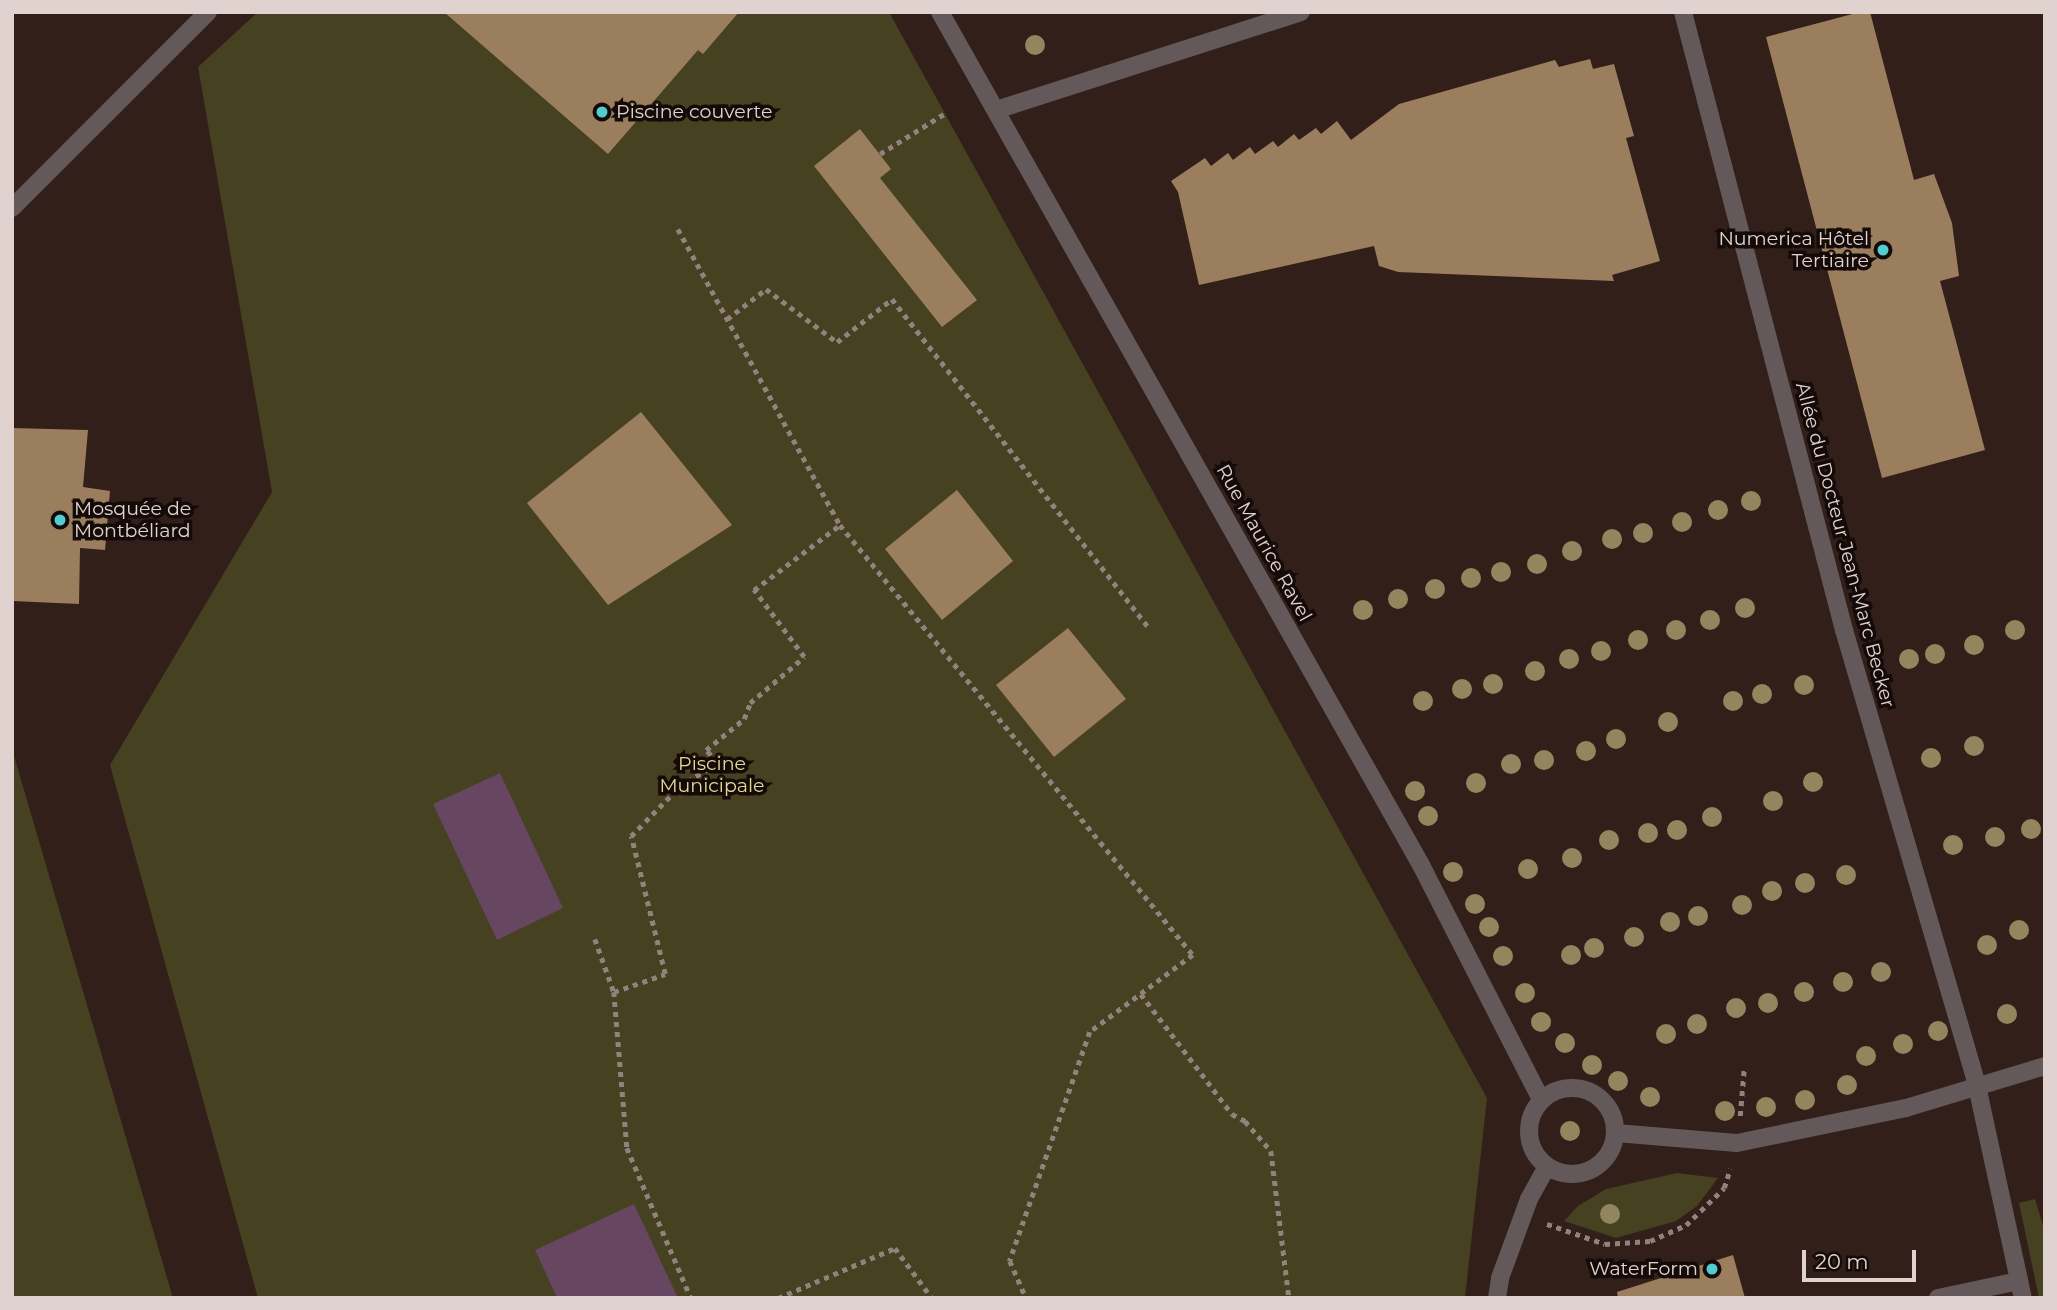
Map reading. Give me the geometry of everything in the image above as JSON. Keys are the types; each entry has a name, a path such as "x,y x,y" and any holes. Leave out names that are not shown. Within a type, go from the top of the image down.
{"street":[{"path":"12,208 208,12"},
{"name":"Rue Maurice Ravel","path":"940,12 1421,865 1541,1100"},
{"path":"996,110 1261,18 1301,12"},
{"name":"Allée du Docteur Jean-Marc Becker","path":"1683,12 1844,630 1976,1086 2021,1289"},
{"path":"1616,1133 1737,1143 1906,1108 2045,1066"},
{"path":"1568,1087 1596,1094 1611,1111 1616,1133 1607,1158 1597,1167 1572,1175 1546,1167 1536,1156 1528,1127 1541,1100 1568,1087"},
{"path":"1497,1298 1500,1278 1524,1213 1546,1167"},
{"path":"1938,1298 2021,1289"}],"path":[{"path":"880,154 944,114"},
{"path":"678,229 840,525 1193,955 1090,1032 1010,1261 1026,1298"},
{"path":"727,319 766,289 837,342 892,299 1150,629"},
{"path":"614,992 665,974 631,836 679,787 717,763 706,750 744,719 750,703 804,657 754,590 840,525"},
{"path":"595,939 614,992 627,1148 691,1298"},
{"path":"1141,994 1232,1114 1245,1121 1271,1152 1289,1298"},
{"path":"1524,1213 1569,1235 1605,1244 1650,1241 1686,1225 1724,1188 1737,1143 1744,1068"},
{"path":"778,1298 895,1248 932,1298"}],"green space":[{"name":"Piscine Municipale","path":"258,12 889,12 1487,1098 1465,1298 258,1298 110,765 272,492 198,67"},
{"path":"12,749 173,1298 12,1298"},
{"path":"1677,1173 1718,1178 1697,1206 1676,1221 1616,1238 1564,1221 1578,1206 1606,1189"},
{"path":"2035,1199 2045,1232 2045,1298 2039,1298 2019,1203"}],"shaded area":[{"path":"500,773 563,908 497,940 433,804"},
{"path":"634,1204 677,1296 557,1298 535,1250"}],"building":[{"name":"Piscine couverte","path":"444,12 739,12 703,54 698,50 608,154"},
{"name":"Numerica Hôtel Tertiaire","path":"1860,12 1870,12 1914,180 1934,174 1952,223 1959,276 1940,281 1985,450 1882,478 1766,37"},
{"path":"1590,59 1593,69 1614,64 1634,136 1626,138 1660,261 1612,275 1614,281 1398,272 1379,266 1374,246 1199,285 1178,192 1171,181 1205,158 1211,166 1228,153 1233,160 1250,147 1255,154 1273,141 1278,147 1294,134 1299,140 1316,128 1321,134 1337,121 1351,140 1399,104 1555,60 1559,67"},
{"path":"860,129 891,169 880,178 977,300 942,327 814,166"},
{"path":"641,412 732,525 608,605 527,503"},
{"name":"Mosquée de Montbéliard","path":"12,428 88,430 83,487 110,491 105,550 80,548 79,604 12,601"},
{"path":"957,490 1013,561 942,620 885,549"},
{"path":"1068,628 1126,699 1054,757 996,685"},
{"name":"WaterForm","path":"1733,1255 1745,1298 1618,1298 1617,1292"}],"place":[{"name":"Piscine couverte","path":"602,112"},
{"name":"Numerica Hôtel Tertiaire","path":"1883,250"},
{"name":"Mosquée de Montbéliard","path":"60,520"},
{"name":"WaterForm","path":"1712,1269"}]}
